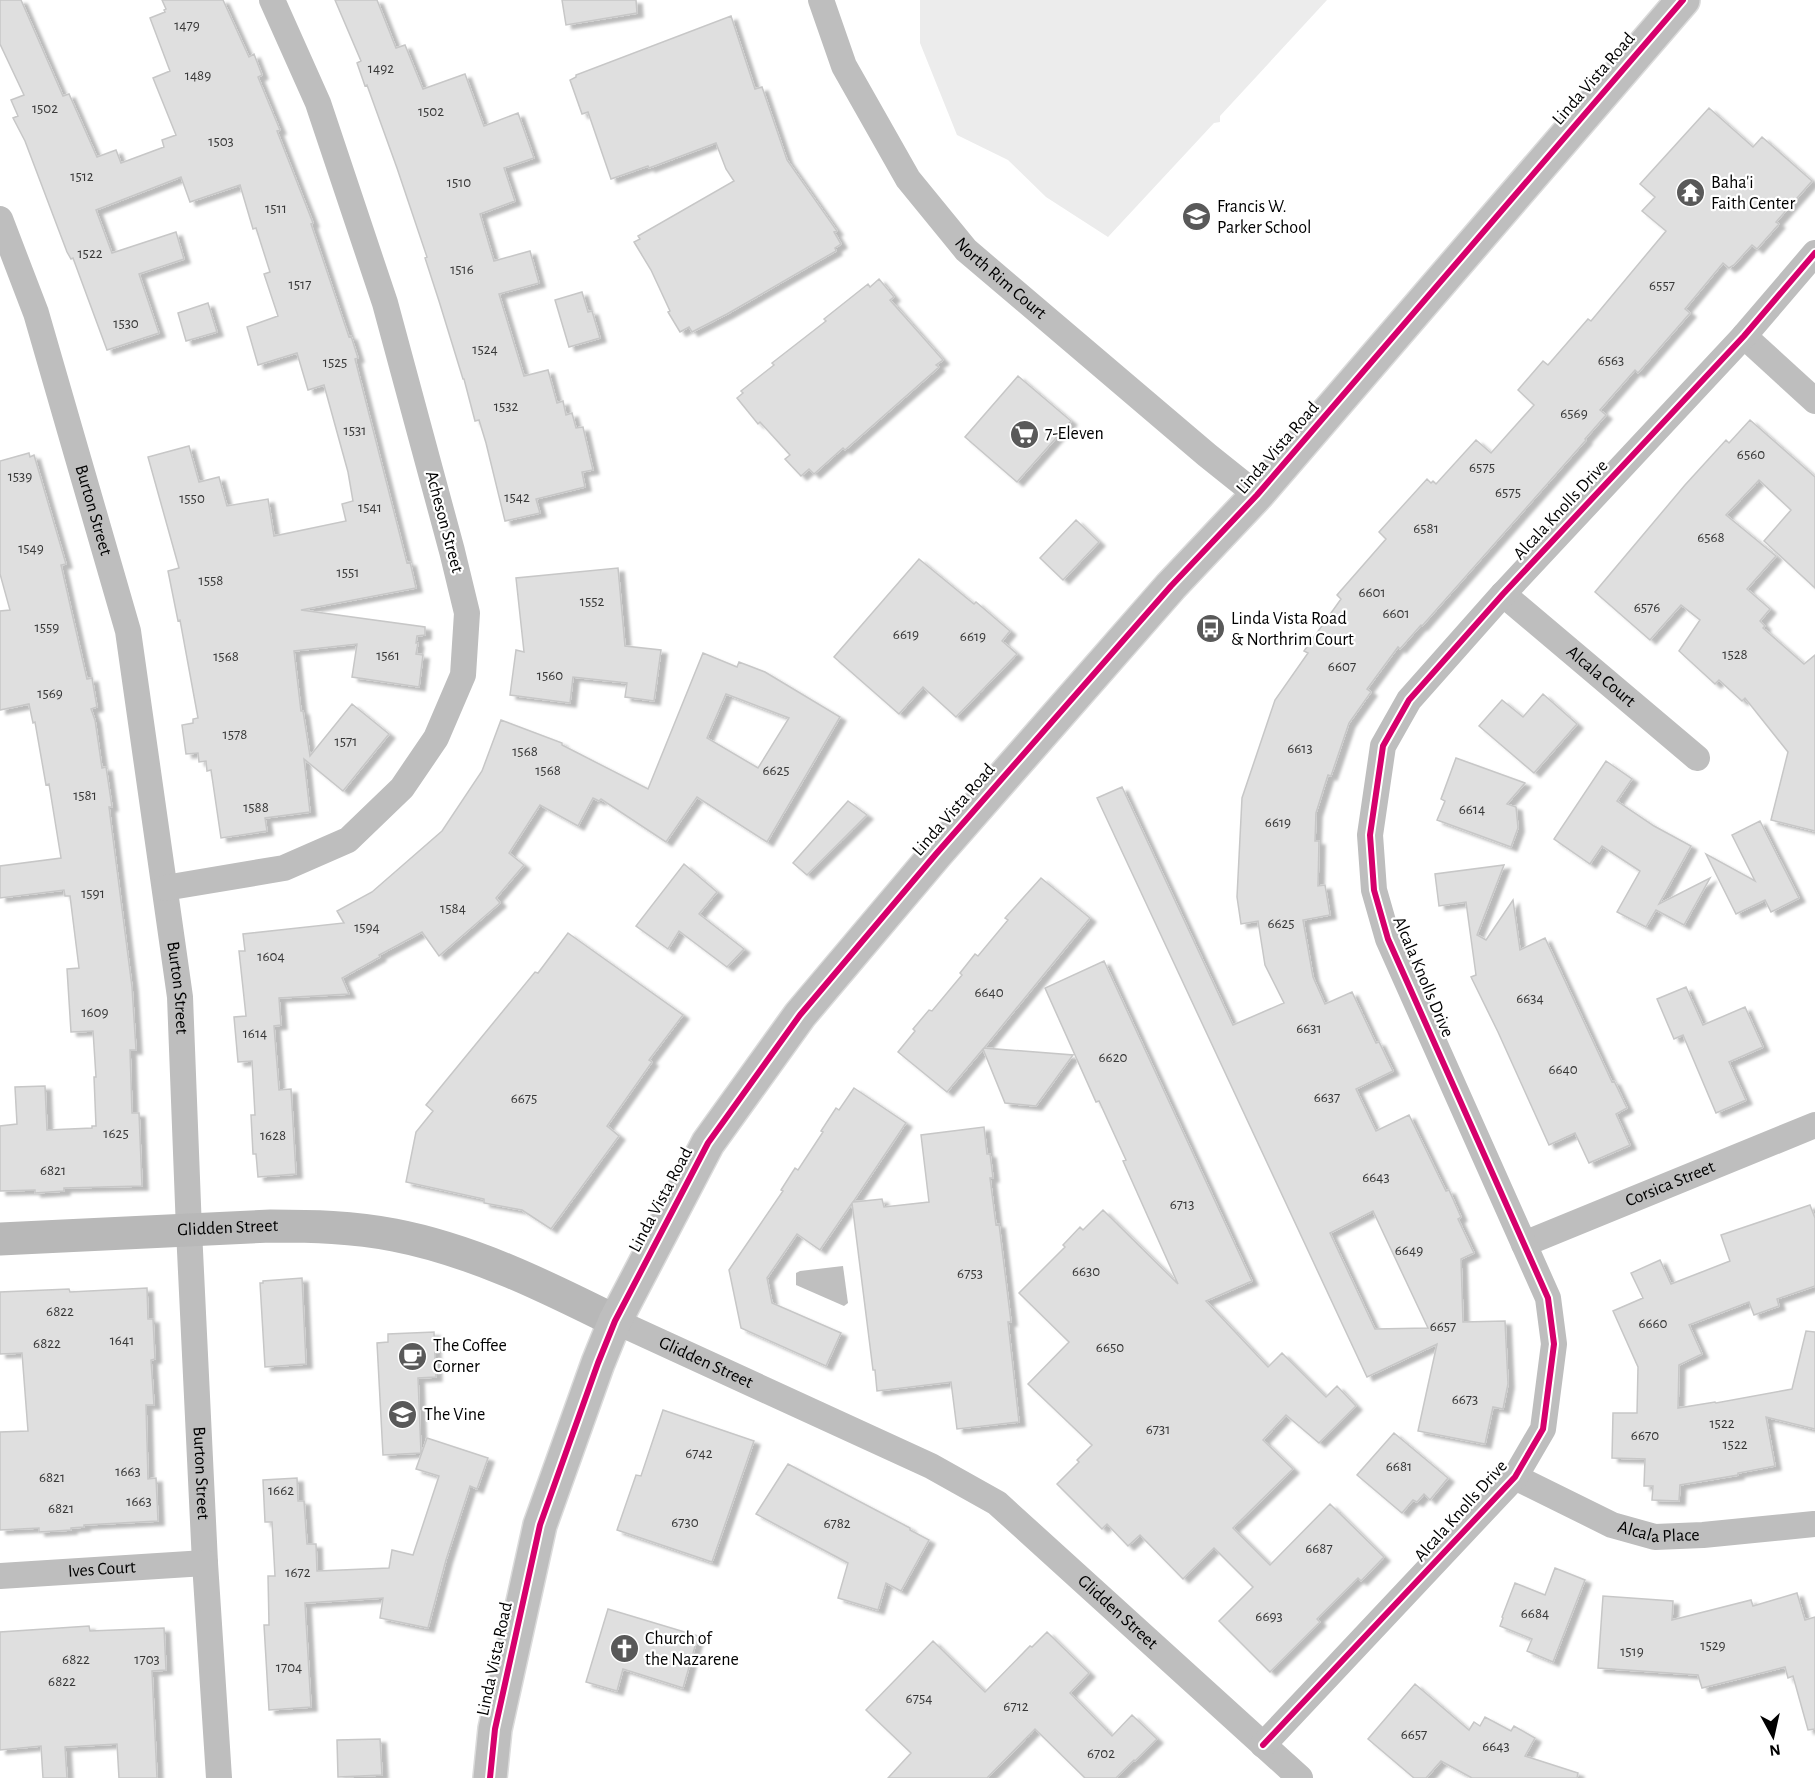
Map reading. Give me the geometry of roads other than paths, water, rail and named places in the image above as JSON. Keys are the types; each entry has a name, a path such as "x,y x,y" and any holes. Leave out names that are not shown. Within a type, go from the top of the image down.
{"main road":[{"name":"Linda Vista Road","path":"490,1778 495,1730 540,1525 615,1321 708,1143 800,1015 1011,768 1171,586 1257,495 1683,0"}],"street":[{"name":"Acheson Street","path":"165,888 284,868 348,840 402,788 436,738 463,675 467,613 385,303 318,103 272,0"},
{"name":"North Rim Court","path":"821,0 844,66 908,179 966,250 1257,495"},
{"name":"Burton Street","path":"0,219 36,313 128,631 165,888 180,997 205,1563 219,1778"},
{"name":"Alcala Knolls Drive","path":"1263,1745 1515,1477 1544,1429 1554,1344 1548,1298 1388,939 1374,890 1370,835 1383,746 1409,700 1503,594 1744,336 1815,253"},
{"path":"1744,336 1815,401"},
{"name":"Alcala Court","path":"1503,594 1697,758"},
{"name":"Corsica Street","path":"1524,1244 1815,1125"},
{"name":"Glidden Street","path":"0,1239 314,1226 359,1229 395,1235 447,1248 504,1269 931,1466 997,1503 1300,1778"},
{"name":"Alcala Place","path":"1515,1477 1612,1525 1655,1538 1814,1524"},
{"name":"Ives Court","path":"0,1576 205,1563"}],"place":[{"name":"Baha'i Faith Center","path":"1690,193"},
{"name":"Francis W. Parker School","path":"1196,217"},
{"name":"7-Eleven","path":"1024,434"},
{"name":"Linda Vista Road & Northrim Court","path":"1210,629"},
{"name":"The Coffee Corner","path":"412,1356"},
{"name":"The Vine","path":"403,1415"},
{"name":"Church of the Nazarene","path":"624,1649"}]}
